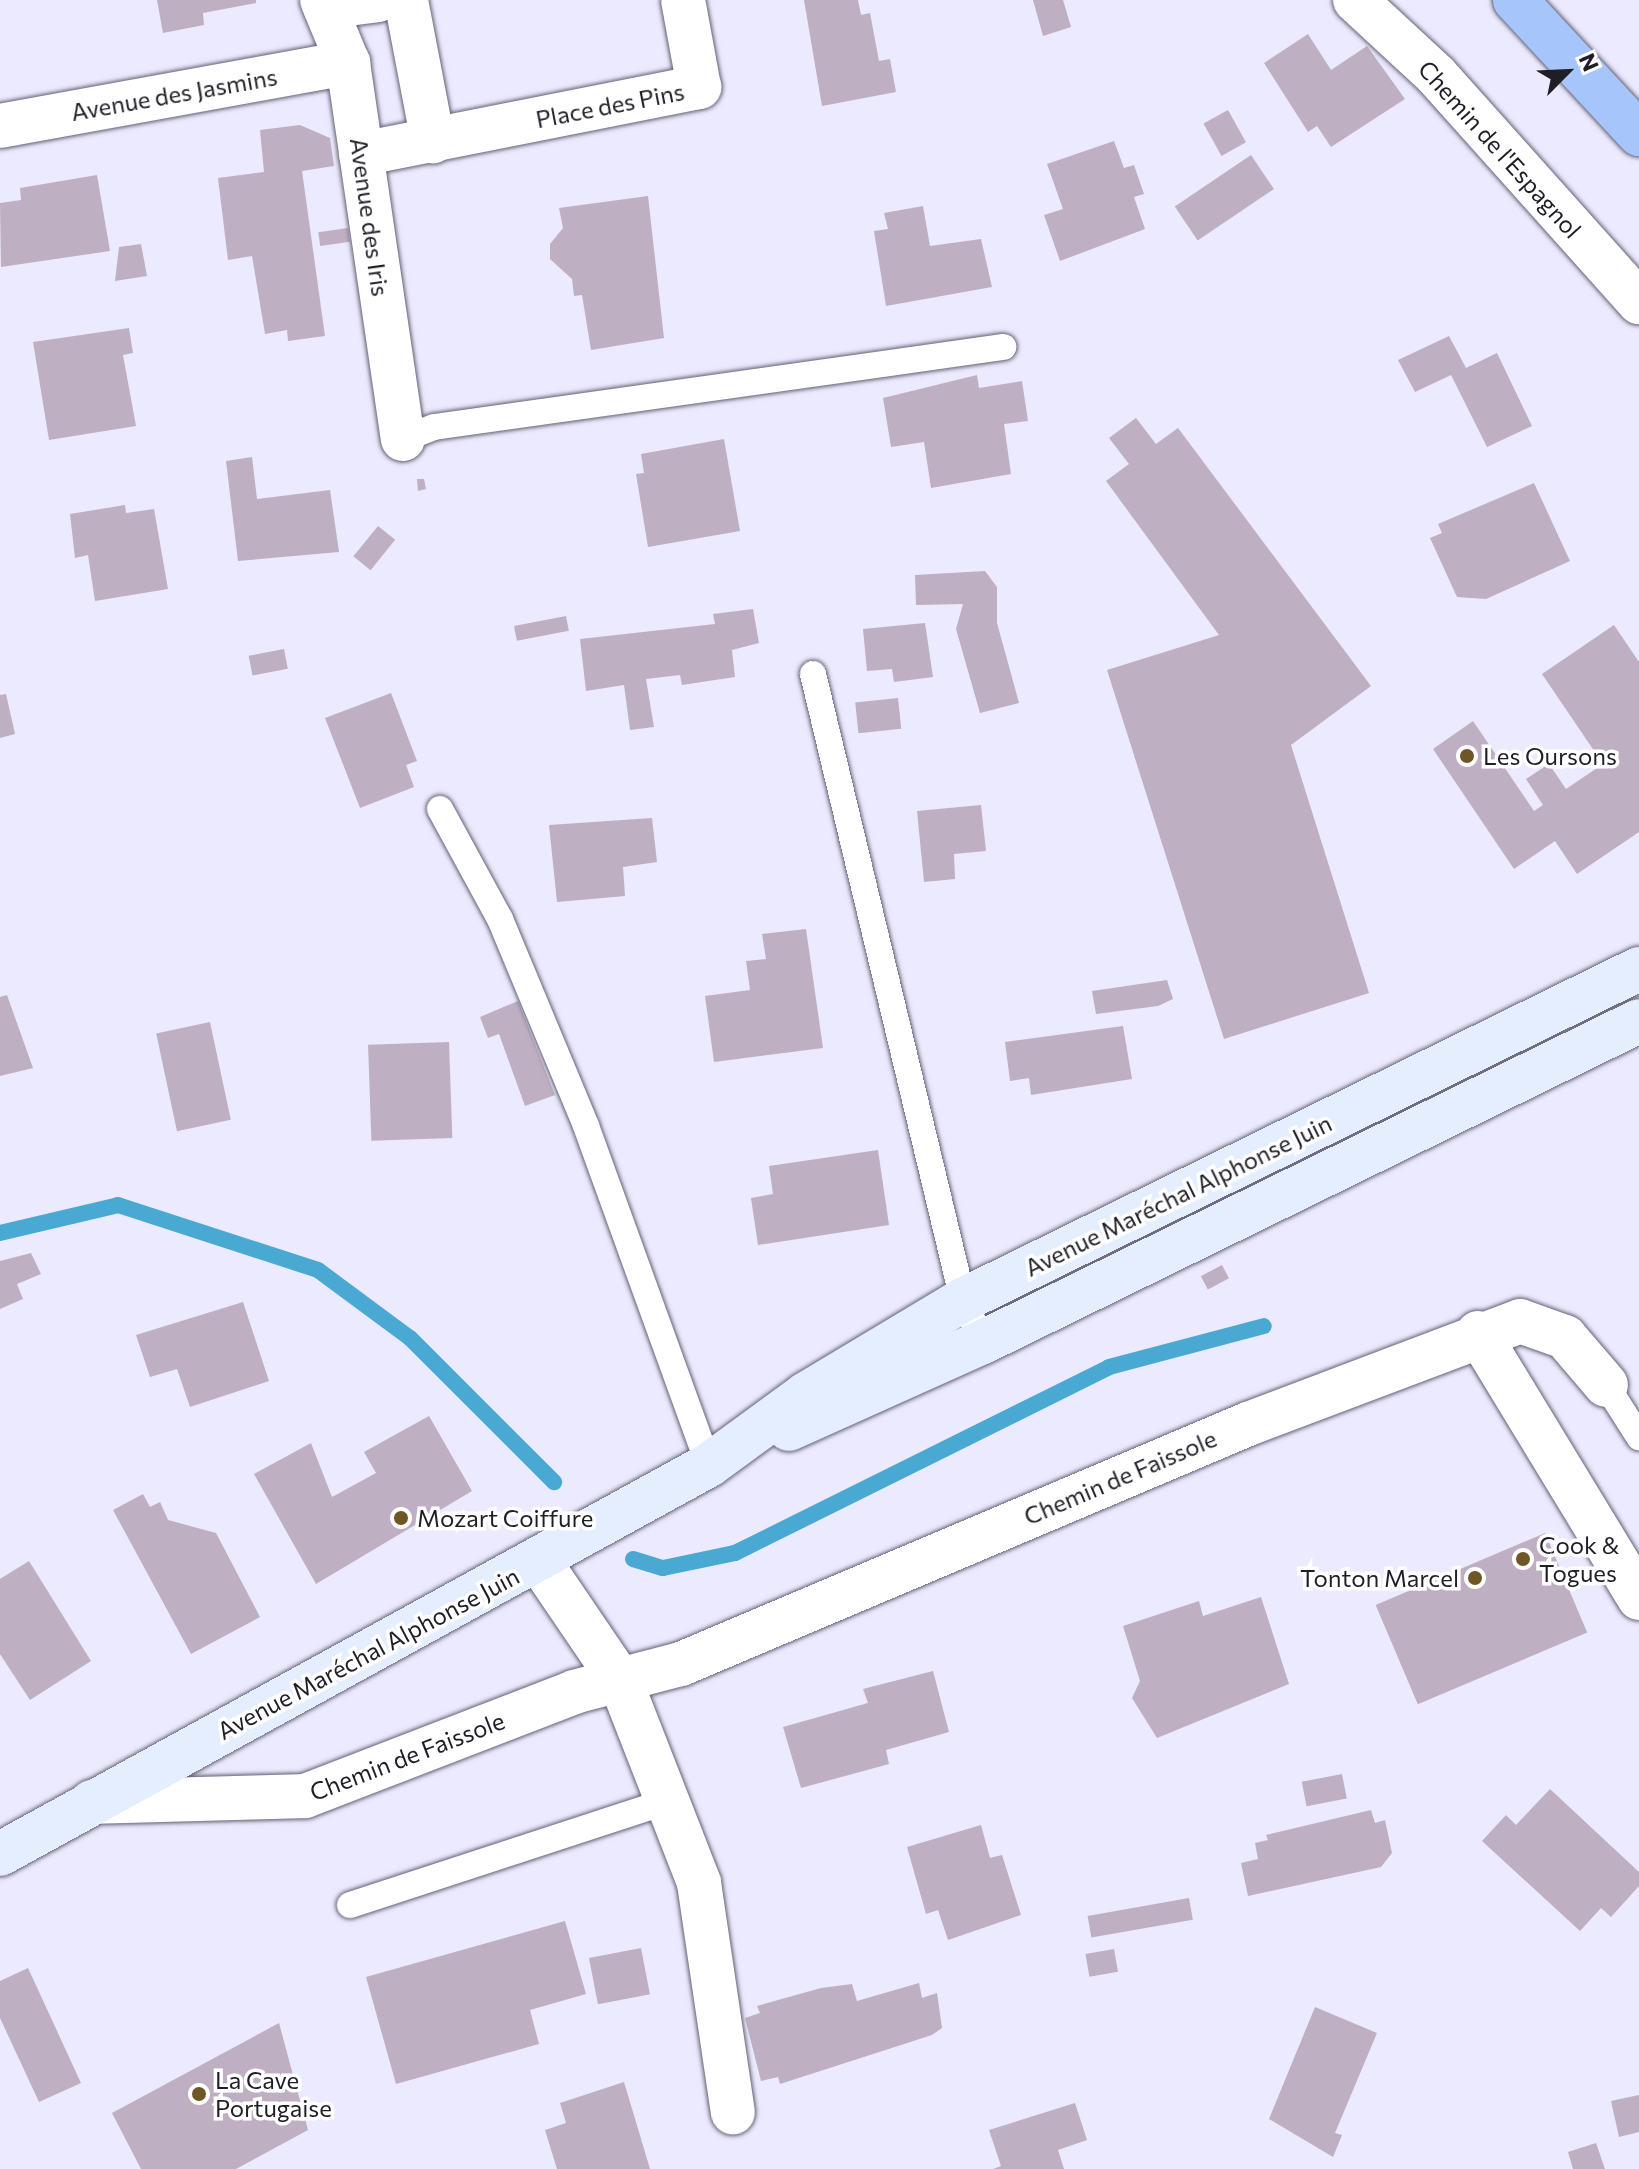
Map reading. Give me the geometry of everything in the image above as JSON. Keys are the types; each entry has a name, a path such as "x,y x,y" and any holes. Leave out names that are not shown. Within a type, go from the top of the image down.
{"highway":[{"path":"1515,0 1639,134"}],"main road":[{"name":"Avenue Maréchal Alphonse Juin","path":"722,1457 806,1394 963,1300 1639,969"},
{"name":"Avenue Maréchal Alphonse Juin","path":"0,1854 539,1561 722,1457 983,1342 1639,1021"}],"street":[{"path":"323,4 378,0"},
{"path":"406,0 433,141"},
{"name":"Place des Pins","path":"361,154 699,87 683,0"},
{"name":"Chemin de l'Espagnol","path":"1355,0 1436,75 1639,302"},
{"name":"Avenue des Iris","path":"323,4 348,63 403,439"},
{"name":"Avenue des Jasmins","path":"0,126 348,63"},
{"path":"1588,993 1639,946"},
{"name":"Chemin de Faissole","path":"92,1802 305,1796 620,1680 681,1664 1478,1333 1520,1321 1565,1337 1606,1385"},
{"path":"1478,1333 1639,1598"},
{"path":"539,1561 620,1680 699,1883 733,2113"}],"lane":[{"path":"403,439 434,427 1003,347"},
{"path":"813,674 963,1300 983,1342"},
{"path":"440,809 500,919 722,1457"},
{"path":"1606,1385 1639,1437"},
{"path":"350,1905 668,1801"}],"building":[{"path":"157,0 256,0 256,3 203,13 204,25 163,33"},
{"path":"804,0 858,0 861,15 870,13 879,61 890,59 896,92 822,106"},
{"path":"1033,0 1063,0 1071,27 1043,36"},
{"path":"1308,34 1331,70 1367,46 1405,99 1331,147 1317,126 1308,132 1264,63"},
{"path":"1228,110 1246,142 1221,156 1204,124"},
{"path":"300,125 330,138 334,166 302,171 325,336 288,341 287,330 265,334 252,256 228,260 218,178 264,172 260,130"},
{"path":"1114,141 1124,168 1134,165 1144,194 1134,197 1145,229 1060,261 1044,215 1063,209 1047,164"},
{"path":"1251,155 1274,189 1198,240 1175,206"},
{"path":"97,175 110,251 1,267 0,203 21,200 20,188"},
{"path":"648,196 664,338 591,350 582,295 574,296 572,279 550,259 550,244 563,228 559,208"},
{"path":"923,206 930,246 981,239 992,287 886,306 874,231 888,229 884,213"},
{"path":"348,228 350,242 320,246 318,232"},
{"path":"141,244 147,276 115,281 119,247"},
{"path":"129,328 133,353 123,355 136,426 49,440 33,342"},
{"path":"1449,336 1466,368 1497,353 1532,426 1487,447 1451,375 1415,392 1398,360"},
{"path":"977,375 979,388 1022,381 1028,421 1004,424 1011,474 931,488 924,442 891,447 883,398"},
{"path":"1136,418 1156,444 1178,428 1371,686 1291,745 1369,993 1224,1039 1107,670 1219,635 1106,481 1129,464 1109,438"},
{"path":"724,439 740,531 648,547 636,474 644,473 641,454"},
{"path":"252,457 257,499 330,490 339,552 238,561 226,461"},
{"path":"417,479 424,479 426,489 418,491"},
{"path":"1534,483 1570,561 1486,599 1457,597 1430,538 1442,533 1438,524"},
{"path":"125,505 126,513 154,509 168,589 95,601 88,555 75,558 70,514"},
{"path":"378,526 395,540 371,570 353,556"},
{"path":"985,571 997,587 997,623 1019,703 980,713 956,629 963,604 916,605 915,575"},
{"path":"753,609 759,643 732,650 735,677 682,685 680,675 646,679 654,727 630,730 624,685 586,691 580,639 715,624 713,614"},
{"path":"566,616 569,631 517,641 514,626"},
{"path":"925,623 933,677 894,682 892,669 867,671 863,629"},
{"name":"Les Oursons","path":"1614,625 1639,662 1639,832 1577,874 1555,841 1514,869 1433,749 1473,721 1534,811 1543,805 1526,779 1549,764 1566,789 1603,764 1542,674"},
{"path":"284,649 288,669 252,676 249,656"},
{"path":"391,693 417,761 406,765 414,787 360,808 325,718"},
{"path":"6,694 15,734 0,738 0,695"},
{"path":"898,698 901,729 858,733 855,702"},
{"path":"981,805 986,851 954,854 955,879 924,882 917,811"},
{"path":"652,818 657,862 623,867 625,896 557,902 549,825"},
{"path":"806,929 823,1048 714,1062 705,996 750,990 746,961 766,959 762,934"},
{"path":"1167,980 1173,999 1158,1006 1096,1014 1092,991"},
{"path":"7,995 33,1068 0,1076 0,997"},
{"path":"518,1001 555,1095 525,1106 499,1034 488,1038 480,1017"},
{"path":"210,1022 231,1120 177,1131 156,1033"},
{"path":"1123,1026 1132,1079 1031,1095 1029,1078 1010,1081 1005,1042"},
{"path":"449,1042 452,1138 371,1141 368,1045"},
{"path":"878,1150 889,1225 758,1245 751,1198 773,1194 769,1166"},
{"path":"31,1253 41,1274 17,1284 23,1299 0,1309 0,1261"},
{"path":"1222,1265 1229,1278 1208,1290 1201,1276"},
{"path":"243,1302 269,1381 190,1407 177,1369 150,1377 136,1335"},
{"path":"429,1416 472,1491 316,1584 254,1474 311,1443 332,1497 376,1473 364,1452"},
{"path":"143,1494 150,1507 160,1502 168,1520 216,1533 260,1617 191,1654 113,1510"},
{"path":"1545,1533 1587,1632 1418,1704 1376,1605"},
{"path":"29,1561 91,1661 30,1700 0,1654 0,1579"},
{"path":"1261,1597 1289,1684 1157,1738 1132,1698 1140,1681 1123,1626 1199,1601 1203,1616"},
{"path":"933,1671 949,1732 886,1750 889,1764 801,1788 783,1727 868,1703 863,1689"},
{"path":"1342,1774 1347,1799 1307,1806 1302,1782"},
{"path":"1550,1789 1639,1872 1639,1886 1611,1917 1601,1908 1580,1931 1482,1841 1506,1815 1516,1825"},
{"path":"1371,1810 1375,1823 1385,1820 1392,1853 1381,1867 1248,1896 1241,1863 1258,1859 1255,1843 1268,1840 1266,1835"},
{"path":"981,1825 990,1858 1002,1855 1021,1915 948,1940 938,1910 926,1914 907,1847"},
{"path":"1189,1898 1193,1920 1091,1938 1088,1916"},
{"path":"565,1921 586,1994 530,2010 539,2044 396,2084 366,1977"},
{"path":"641,1948 650,1994 598,2004 589,1958"},
{"path":"1114,1949 1118,1972 1089,1977 1085,1954"},
{"path":"28,1968 81,2083 39,2102 0,2018 0,1981"},
{"path":"919,1983 922,1998 937,1993 942,2028 932,2035 780,2084 778,2077 761,2081 745,2018 760,2013 757,2006 821,1988 852,1984 857,2001"},
{"path":"1315,2007 1377,2033 1335,2133 1342,2135 1333,2157 1269,2119"},
{"path":"279,2023 308,2130 236,2169 141,2169 112,2113"},
{"path":"624,2082 650,2169 557,2169 545,2130 566,2123 560,2103"},
{"path":"1639,2095 1639,2132 1619,2137 1611,2101"},
{"path":"1075,2103 1087,2140 1058,2150 1064,2169 993,2169 1001,2166 989,2130"},
{"path":"1596,2143 1605,2169 1573,2169 1568,2152"}],"waterway":[{"path":"0,1233 118,1205 318,1270 410,1338 554,1482"},
{"path":"633,1559 663,1568 735,1553 1109,1367 1264,1326"}],"place":[{"name":"Les Oursons","path":"1467,756"},
{"name":"Mozart Coiffure","path":"401,1518"},
{"name":"Cook & Togues","path":"1523,1559"},
{"name":"Tonton Marcel","path":"1475,1578"},
{"name":"La Cave Portugaise","path":"199,2094"}]}
